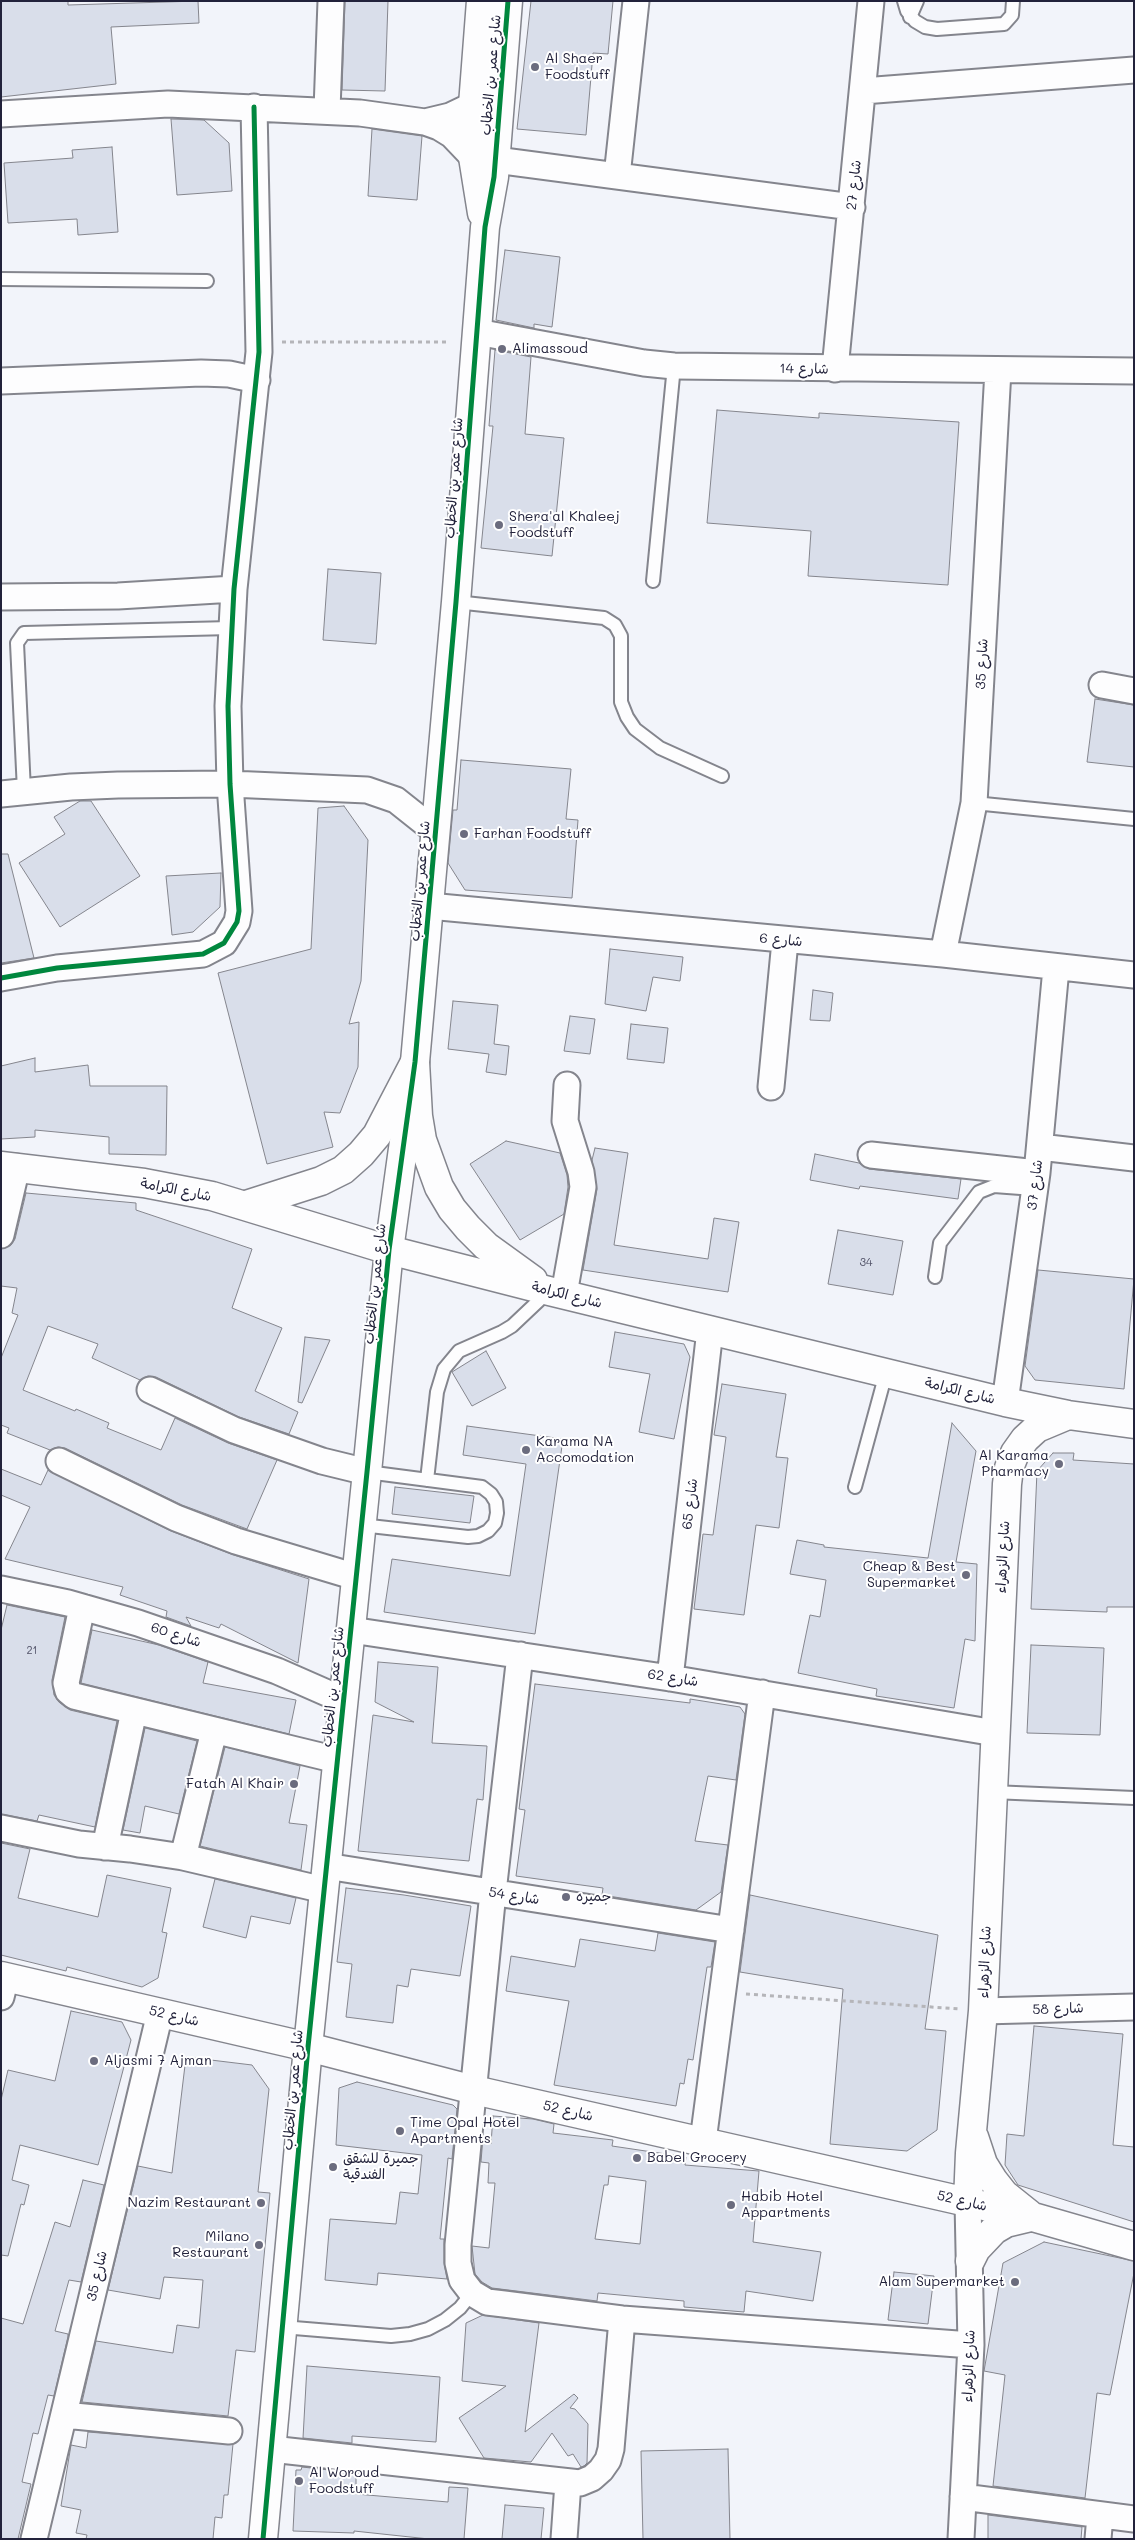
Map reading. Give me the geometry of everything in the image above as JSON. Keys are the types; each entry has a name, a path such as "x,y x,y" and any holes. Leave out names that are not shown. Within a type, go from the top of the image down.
{"main road":[{"path":"480,6 483,15 493,20 504,17 508,7"},
{"name":"شارع عمر بن الخطاب","path":"480,6 473,105 484,158"},
{"name":"شارع عمر بن الخطاب","path":"263,2539 308,2047 350,1630 389,1250 414,1062 436,831 485,227 484,158 508,7"},
{"path":"246,1205 306,1187 343,1170 361,1154 377,1135 414,1062"},
{"path":"414,1062 418,1116 422,1140 429,1164 448,1202 468,1228 486,1246 556,1292"},
{"name":"شارع الكرامة","path":"9,1166 178,1189 246,1205 389,1250 710,1330 1068,1416 1134,1424"},
{"name":"شارع الزهراء","path":"968,2202 972,2129 983,2011 1009,1468 1015,1453 1024,1439 1037,1428 1068,1416"},
{"name":"شارع 52","path":"3,1983 160,2013 308,2047 474,2090 1033,2217 1134,2246"},
{"path":"972,2129 983,2164 993,2180 1004,2194 1033,2217"},
{"path":"970,2261 976,2250 994,2230 1006,2223 1033,2217"}],"street":[{"path":"327,110 331,1"},
{"path":"618,176 636,1"},
{"name":"شارع 27","path":"835,369 871,1"},
{"path":"863,91 1134,70"},
{"path":"1,114 168,104 327,110 425,122 439,127 484,158 852,207"},
{"path":"425,122 450,116 473,105"},
{"path":"1,978 57,968 203,954 224,943 237,922 239,910 230,784 228,706 234,589 257,380 259,342 254,107"},
{"name":"شارع 14","path":"476,337 674,366 1134,371"},
{"name":"شارع 35","path":"943,954 974,803 998,370"},
{"path":"1,381 201,373 229,374 257,380"},
{"path":"1,597 118,596 234,589"},
{"path":"1102,685 1134,691"},
{"path":"13,793 118,785 230,784 367,790 396,800 436,831"},
{"name":"شارع 6","path":"429,906 785,941 943,954 1056,968 1134,975"},
{"path":"772,1087 785,941"},
{"name":"شارع 37","path":"1005,1402 1040,1147 1056,968"},
{"path":"556,1292 583,1187 581,1172 565,1121 567,1085"},
{"path":"1040,1147 1134,1158"},
{"path":"871,1155 1036,1181"},
{"path":"1,1235 9,1166"},
{"name":"شارع 65","path":"670,1678 710,1330"},
{"path":"150,1390 234,1430 313,1458 367,1472"},
{"path":"59,1461 117,1491 184,1521 279,1555 356,1577"},
{"name":"شارع 60","path":"2,1593 82,1607 208,1645 343,1700"},
{"path":"82,1607 66,1683 68,1691 81,1699 337,1760"},
{"name":"شارع 62","path":"350,1630 670,1678 995,1733"},
{"path":"520,1655 493,1892 474,2090 458,2263 462,2280 472,2293 487,2302 622,2319 970,2345"},
{"path":"703,2141 762,1693"},
{"path":"104,1847 134,1711"},
{"path":"183,1857 214,1730"},
{"name":"شارع 54","path":"1,1828 48,1839 325,1878 493,1892 731,1930"},
{"name":"شارع 58","path":"983,2011 1134,2007"},
{"name":"شارع 35","path":"34,2539 160,2013"},
{"name":"شارع الزهراء","path":"961,2539 970,2345 968,2202"},
{"path":"271,2449 568,2483 592,2478 608,2460 611,2448 622,2319"},
{"path":"64,2415 229,2431"},
{"path":"564,2539 568,2483"},
{"path":"963,2497 1099,2527 1134,2519"}],"lane":[{"path":"904,1 910,17 920,25 931,28 998,26 1009,21 1012,15 1013,1"},
{"path":"910,17 916,1"},
{"path":"1,279 207,281"},
{"path":"653,581 674,366"},
{"path":"456,602 604,618 615,625 621,636 621,702 635,729 660,748 722,776"},
{"path":"13,793 17,642 24,633 231,628"},
{"path":"974,803 1134,819"},
{"path":"935,1276 940,1243 979,1192 994,1186 1036,1181"},
{"path":"427,1480 436,1392 444,1369 459,1351 512,1326 556,1292"},
{"path":"856,1487 886,1373"},
{"path":"361,1525 468,1537 478,1536 488,1531 495,1523 498,1513 496,1502 482,1487 367,1472"},
{"path":"992,1792 1134,1798"},
{"path":"282,2327 391,2336 410,2334 428,2329 445,2320 460,2308 472,2293"}],"path":[{"path":"259,342 476,337"},
{"path":"722,1993 983,2011"}],"building":[{"path":"1,1 68,1 68,5 198,1 199,23 111,27 116,84 1,97"},
{"path":"345,1 388,1 385,91 342,90"},
{"path":"531,1 613,1 608,54 593,53 586,135 517,129"},
{"path":"171,119 204,120 229,143 232,191 177,195"},
{"path":"372,129 422,136 417,200 368,196"},
{"path":"112,147 118,232 78,235 77,219 8,223 4,163 73,158 72,150"},
{"path":"505,250 560,257 552,327 534,324 534,328 496,320"},
{"path":"495,350 531,357 525,434 564,438 552,556 481,548 493,426 489,426"},
{"path":"717,410 819,418 819,413 959,422 948,585 808,576 811,531 707,523"},
{"path":"328,569 381,573 376,644 323,640"},
{"path":"1095,699 1134,705 1134,767 1087,762"},
{"path":"461,760 571,769 566,819 578,820 572,898 465,890 448,863 453,810 457,810"},
{"path":"80,801 91,801 140,876 60,927 19,863 65,834 54,817"},
{"path":"344,806 368,840 361,981 349,1024 359,1022 358,1067 340,1113 324,1112 333,1147 267,1164 218,973 311,949 318,808"},
{"path":"1,854 8,854 34,958 1,963"},
{"path":"221,873 220,907 193,932 172,935 166,876"},
{"path":"610,949 683,957 680,981 653,977 646,1011 605,1004"},
{"path":"813,990 833,993 830,1021 810,1020"},
{"path":"453,1001 498,1005 494,1044 509,1046 506,1075 486,1072 489,1054 448,1049"},
{"path":"570,1016 595,1019 590,1054 564,1051"},
{"path":"631,1024 668,1028 664,1063 627,1059"},
{"path":"35,1058 35,1072 88,1065 90,1086 167,1086 166,1155 109,1154 109,1137 35,1130 35,1137 1,1139 1,1066"},
{"path":"506,1141 560,1153 567,1175 568,1187 564,1214 520,1240 470,1164"},
{"path":"595,1148 628,1153 614,1245 708,1259 714,1218 739,1222 728,1292 583,1270 597,1189 592,1160"},
{"path":"815,1154 859,1163 869,1169 961,1179 958,1199 860,1186 859,1189 810,1180"},
{"path":"26,1193 136,1203 136,1210 252,1249 232,1308 282,1328 255,1391 298,1412 289,1434 239,1417 156,1377 148,1376 140,1380 92,1358 98,1344 48,1326 23,1390 109,1423 107,1428 161,1450 175,1418 228,1443 277,1460 247,1529 182,1505 65,1448 58,1447 50,1450 7,1433 9,1428 1,1425 1,1358 18,1315 12,1313 17,1288 1,1286 1,1249 11,1245 15,1239"},
{"path":"838,1230 903,1241 893,1295 828,1284"},
{"path":"1038,1270 1134,1279 1124,1389 1035,1380 1025,1366"},
{"path":"615,1332 684,1344 690,1357 674,1439 639,1432 650,1374 609,1367"},
{"path":"305,1337 330,1340 302,1403 298,1402"},
{"path":"486,1351 506,1388 472,1406 452,1372"},
{"path":"722,1384 786,1394 776,1457 788,1458 779,1528 756,1525 744,1615 694,1609 703,1534 713,1535 726,1437 714,1435"},
{"path":"952,1423 976,1451 956,1562 977,1564 975,1641 965,1639 954,1708 876,1696 877,1689 798,1673 810,1615 820,1617 826,1580 790,1574 797,1540 824,1545 824,1547 928,1558"},
{"path":"467,1426 563,1439 535,1634 384,1612 392,1559 510,1576 526,1464 463,1455"},
{"path":"1053,1453 1074,1453 1073,1460 1134,1464 1134,1607 1107,1607 1107,1612 1031,1609 1037,1471"},
{"path":"1,1469 41,1485 48,1470 171,1531 231,1554 309,1579 298,1663 221,1624 219,1628 186,1617 191,1626 166,1617 167,1611 120,1595 123,1587 5,1559 30,1507 1,1495"},
{"path":"395,1487 474,1496 470,1523 392,1514"},
{"path":"7,1605 65,1617 52,1680 54,1695 59,1702 70,1710 117,1721 95,1827 39,1815 37,1821 1,1814 1,1630"},
{"path":"92,1630 159,1645 208,1662 203,1683 296,1700 289,1734 81,1683"},
{"path":"1031,1645 1104,1648 1100,1735 1027,1733"},
{"path":"378,1662 438,1667 432,1743 487,1746 483,1800 477,1799 469,1861 358,1851 373,1715 414,1722 375,1702"},
{"path":"535,1684 690,1703 690,1699 740,1707 745,1714 736,1780 708,1776 695,1841 728,1845 721,1892 696,1910 602,1895 603,1888 516,1876 525,1810 519,1809"},
{"path":"145,1728 197,1741 179,1814 145,1806 140,1833 123,1830"},
{"path":"225,1747 300,1766 289,1823 307,1825 301,1870 200,1846"},
{"path":"1,1843 30,1849 18,1898 98,1917 107,1875 171,1888 162,1932 167,1933 158,1978 142,1987 67,1967 66,1971 1,1955"},
{"path":"215,1879 296,1898 290,1924 251,1916 246,1938 203,1927"},
{"path":"346,1888 471,1906 460,1976 411,1969 408,1987 397,1985 393,2023 346,2017 352,1964 337,1962"},
{"path":"750,1895 938,1935 925,2029 946,2031 937,2130 907,2151 830,2144 843,1989 740,1972"},
{"path":"658,1933 715,1942 711,1967 707,1967 693,2060 688,2059 684,2084 680,2083 676,2106 554,2085 569,2001 506,1991 511,1956 575,1967 580,1939 655,1951"},
{"path":"71,2011 122,2022 131,2040 98,2165 20,2145 12,2180 29,2185 24,2205 21,2204 8,2256 1,2255 1,2100 8,2070 55,2081"},
{"path":"1034,2026 1123,2034 1113,2145 1134,2147 1134,2222 1018,2185 1005,2165 1007,2134 1024,2136"},
{"path":"186,2057 252,2065 269,2089 258,2192 270,2193 255,2352 236,2350 228,2416 82,2402 96,2341 173,2353 177,2325 199,2328 203,2280 164,2277 160,2299 108,2290 138,2166 172,2173"},
{"path":"357,2082 453,2105 457,2109 452,2159 448,2158 440,2239 444,2239 444,2263 447,2279 378,2273 377,2285 325,2280 330,2219 396,2224 400,2192 418,2194 422,2155 336,2145 339,2088"},
{"path":"493,2116 533,2119 554,2124 553,2133 613,2140 612,2146 686,2157 685,2165 759,2171 753,2242 821,2252 813,2301 746,2291 744,2312 684,2307 684,2301 598,2293 597,2301 492,2288 482,2282 475,2274 472,2246 489,2248 495,2183 488,2183 489,2163 481,2162 483,2136 491,2144","holes":["609,2176 646,2181 640,2244 595,2239 604,2185 608,2185"]},
{"path":"83,2180 104,2185 81,2282 69,2280 55,2331 68,2334 68,2337 54,2396 48,2395 38,2434 33,2433 22,2482 31,2484 18,2539 1,2539 1,2318 23,2324 55,2222 70,2227"},
{"path":"1044,2242 1134,2261 1134,2273 1110,2395 1097,2393 1085,2498 993,2486 1005,2375 984,2371 1003,2263"},
{"path":"894,2272 934,2276 928,2324 888,2320"},
{"path":"483,2315 539,2323 525,2432 574,2394 578,2398 570,2408 575,2409 588,2424 587,2463 584,2466 581,2467 573,2454 568,2456 552,2433 531,2462 484,2458 459,2418 506,2386 462,2381 466,2323"},
{"path":"307,2366 440,2377 436,2442 352,2436 352,2443 303,2438"},
{"path":"88,2432 233,2444 228,2495 224,2495 222,2518 215,2517 213,2539 86,2539 87,2535 76,2533 81,2510 61,2506 71,2445 86,2448"},
{"path":"728,2449 730,2539 643,2539 641,2451"},
{"path":"302,2467 356,2473 356,2494 448,2502 449,2487 468,2488 464,2539 429,2539 354,2531 354,2533 293,2531 296,2470 301,2470"},
{"path":"505,2505 544,2508 541,2539 502,2539"},
{"path":"988,2515 1082,2527 1081,2539 988,2539"}],"cycle path":[{"path":"263,2539 308,2047 389,1250 415,1062 456,602 485,227 494,177 508,1"},
{"path":"1,978 57,968 203,954 224,943 237,922 239,911 230,784 228,706 234,589 259,352 254,107"}],"place":[{"name":"Al Shaer Foodstuff","path":"535,67"},
{"name":"Alimassoud","path":"502,349"},
{"name":"Shera'al Khaleej Foodstuff","path":"499,525"},
{"name":"Farhan Foodstuff","path":"464,834"},
{"name":"Karama NA Accomodation","path":"526,1450"},
{"name":"Al Karama Pharmacy","path":"1059,1464"},
{"name":"Cheap & Best Supermarket","path":"966,1575"},
{"name":"Fatah Al Khair","path":"294,1784"},
{"name":"جميره","path":"566,1897"},
{"name":"Aljasmi 7 Ajman","path":"94,2061"},
{"name":"Time Opal Hotel Apartments","path":"400,2131"},
{"name":"Babel Grocery","path":"637,2158"},
{"name":"جميرة للشقق الفندقية","path":"333,2167"},
{"name":"Nazim Restaurant","path":"261,2203"},
{"name":"Habib Hotel Appartments","path":"731,2205"},
{"name":"Milano Restaurant","path":"259,2245"},
{"name":"Alam Supermarket","path":"1015,2282"},
{"name":"Al Woroud Foodstuff","path":"299,2481"}]}
